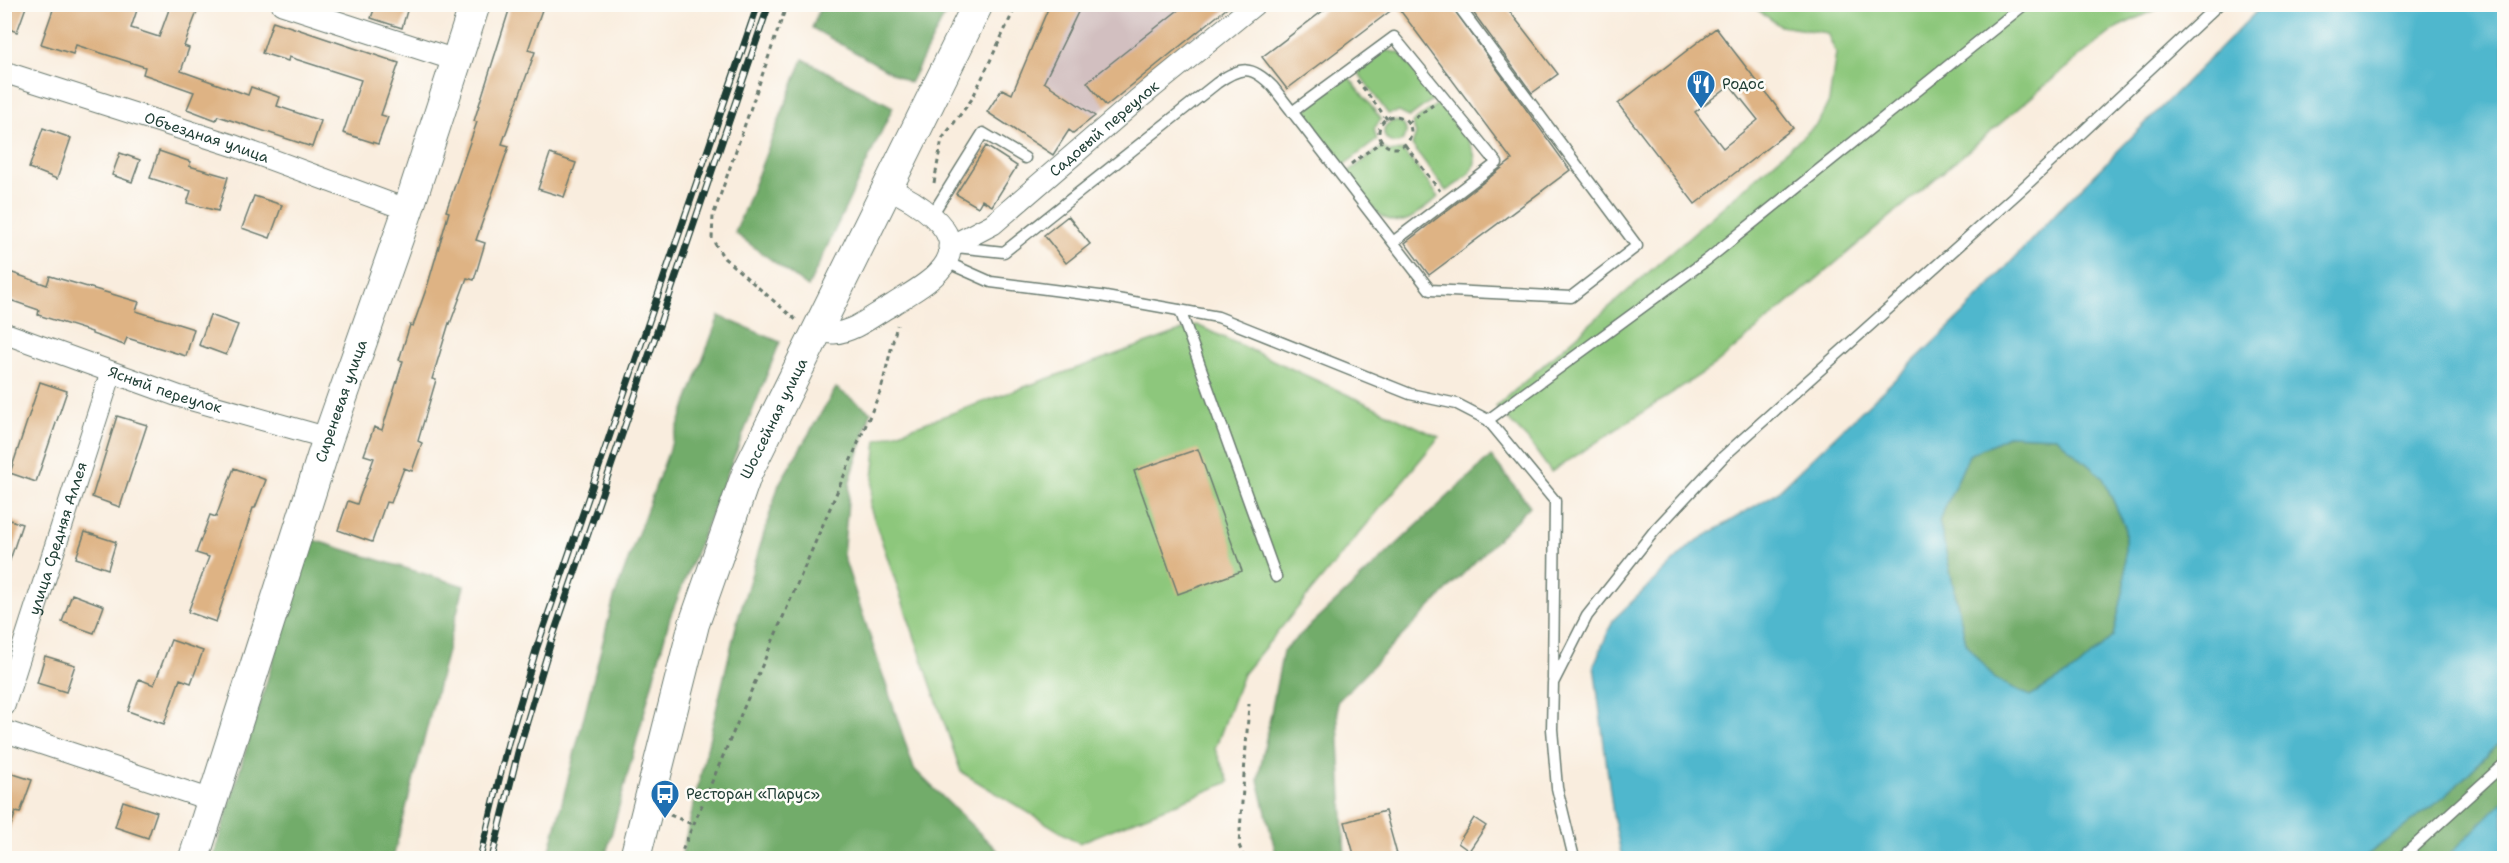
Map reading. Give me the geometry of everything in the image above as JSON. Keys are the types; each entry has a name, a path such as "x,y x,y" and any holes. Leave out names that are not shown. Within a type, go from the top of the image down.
{"main road":[{"name":"Сиреневая улица","path":"194,858 328,438 408,210 476,4"},
{"name":"Шоссейная улица","path":"635,858 694,624 747,473 978,4"}],"street":[{"path":"282,4 458,61"},
{"name":"Садовый переулок","path":"816,331 836,333 855,326 904,297 932,276 948,254 993,224 1137,99 1255,4"},
{"name":"Объездная улица","path":"4,72 235,146 408,210"},
{"path":"886,188 935,210 944,231 948,254"},
{"name":"Ясный переулок","path":"4,333 178,396 328,438"},
{"name":"улица Средняя Аллея","path":"4,706 111,373"},
{"path":"4,731 211,800"}],"lane":[{"path":"948,254 1004,252 1229,74 1252,70 1261,75 1292,112 1430,290 1571,297 1637,246 1457,4"},
{"path":"1488,420 1708,259 2025,4"},
{"path":"1553,683 1587,616 1655,530 1724,456 2022,189 2219,4"},
{"path":"1292,112 1394,37 1497,163 1393,242"},
{"path":"935,210 983,133 1025,158"},
{"path":"948,254 991,282 1218,317 1410,394 1456,404 1488,420 1555,501 1552,729 1557,788 1574,858"},
{"path":"1180,310 1276,577"},
{"path":"2401,858 2505,764"}],"path":[{"path":"787,4 713,216 712,239 724,258 791,317 816,331"},
{"path":"935,210 934,182 942,139 972,99 1017,4"},
{"path":"1349,70 1387,119"},
{"path":"1408,123 1443,97"},
{"path":"1382,141 1380,129 1387,119 1396,117 1408,123"},
{"path":"1382,141 1394,148 1405,145 1410,136 1408,123"},
{"path":"1340,173 1382,141"},
{"path":"1405,145 1448,201"},
{"path":"679,858 881,390 904,297"},
{"path":"1244,858 1239,846 1249,704"},
{"path":"668,822 670,815 694,825"}],"shaded area":[{"path":"1050,5 1232,5 1073,133 1012,95"}],"green space":[{"path":"821,4 950,5 910,83 812,28"},
{"path":"1751,5 2165,5 2118,27 2080,56 1715,365 1551,472 1528,440 1496,407 1818,123 1829,101 1836,53 1827,33 1780,26"},
{"path":"1384,50 1400,53 1436,97 1409,117 1399,112 1388,114 1357,71"},
{"path":"803,59 893,107 808,287 735,233"},
{"path":"1348,76 1381,119 1374,129 1377,140 1341,167 1308,123 1305,113 1307,108"},
{"path":"1440,102 1464,133 1475,159 1469,174 1446,191 1412,145 1416,134 1412,123"},
{"path":"1395,121 1403,124 1406,132 1403,140 1395,143 1387,140 1384,132 1387,124"},
{"path":"1382,147 1389,152 1403,150 1439,197 1409,219 1389,220 1380,215 1372,208 1347,173"},
{"path":"719,316 780,342 670,617 605,858 548,858 614,598"},
{"path":"1197,325 1439,437 1243,674 1215,749 1229,782 1079,843 961,772 870,507 877,440"},
{"path":"836,388 871,412 850,481 843,555 914,769 1003,856 1018,858 681,858 737,622 779,484"},
{"path":"2010,435 2056,437 2103,478 2125,527 2125,584 2113,636 2078,668 2030,696 1995,679 1966,643 1939,521 1969,455"},
{"path":"1491,456 1530,506 1337,702 1345,858 1277,858 1258,780 1283,651"},
{"path":"310,539 464,586 393,858 213,858"},
{"path":"2504,738 2504,858 2363,858 2448,794"}],"water":[{"path":"2263,5 2504,5 2504,738 2448,794 2363,858 1622,858 1613,815 1594,665 1613,620 1693,543 1775,494 1964,313 2057,212","holes":["2010,435 2056,437 2103,478 2125,527 2125,584 2113,636 2078,668 2030,696 1995,679 1966,643 1939,521 1969,455"]},
{"path":"2504,800 2504,858 2446,858"}],"building":[{"path":"4,4 27,4 17,32 4,27"},
{"path":"55,4 139,4 131,28 159,37 171,4 200,4 184,46 189,48 181,71 248,95 251,87 280,97 277,106 321,121 312,147 218,116 216,120 187,109 194,92 143,74 145,67 76,45 73,54 41,44"},
{"path":"376,4 409,4 402,28 371,18"},
{"path":"511,4 544,4 528,50 535,52 502,144 509,146 476,240 485,243 474,280 467,278 449,323 432,379 436,380 418,441 422,443 412,471 404,468 391,503 386,502 372,542 338,530 348,501 357,504 374,458 364,455 374,427 382,430 403,361 399,360 410,325 413,326 428,284 449,212 446,211 477,122 474,121"},
{"path":"1050,4 1082,4 1044,82 1095,116 1073,133 1069,130 1053,155 987,112 1002,89 1012,94"},
{"path":"1186,4 1232,4 1106,106 1087,82"},
{"path":"1332,4 1450,4 1570,170 1429,275 1405,243 1512,160 1397,6 1287,89 1262,57"},
{"path":"1467,4 1504,4 1558,74 1532,93"},
{"path":"273,21 399,63 381,115 388,117 378,144 343,133 361,80 289,57 288,61 262,53"},
{"path":"1716,28 1793,128 1695,204 1618,104","holes":["1730,85 1758,120 1723,148 1695,112"]},
{"path":"43,128 71,138 57,179 29,168"},
{"path":"986,146 1017,166 992,206 982,200 978,207 956,194"},
{"path":"159,151 191,162 189,166 228,177 218,211 187,203 191,191 150,178"},
{"path":"120,153 140,160 132,182 112,175"},
{"path":"550,154 576,163 564,197 538,189"},
{"path":"254,196 282,205 270,238 242,228"},
{"path":"1068,216 1090,244 1066,263 1044,235"},
{"path":"4,270 47,285 50,276 139,302 136,311 194,329 186,356 127,338 124,345 38,315 39,310 4,298"},
{"path":"210,315 238,325 226,355 199,345"},
{"path":"40,382 67,391 36,482 10,473"},
{"path":"117,416 147,425 120,507 92,497"},
{"path":"1198,449 1242,571 1178,594 1134,471"},
{"path":"234,468 266,480 255,508 253,508 216,622 188,612 209,557 196,553 210,515 216,517"},
{"path":"4,518 22,524 7,569 4,568"},
{"path":"85,532 116,542 108,569 76,558"},
{"path":"72,594 104,606 94,633 62,622"},
{"path":"171,640 203,651 191,683 180,679 164,724 128,711 139,679 154,685"},
{"path":"45,656 75,665 66,692 37,683"},
{"path":"4,771 32,780 20,813 16,812 6,838"},
{"path":"123,801 157,812 148,838 115,827"},
{"path":"1385,811 1398,858 1355,858 1345,822"},
{"path":"1474,818 1486,826 1469,851 1458,843"}],"railway":[{"path":"480,858 508,743 537,647 758,4"},
{"path":"492,858 518,752 550,645 769,4"}],"place":[{"name":"Родос","path":"1701,110"},
{"name":"Ресторан «Парус»","path":"665,820"}]}
